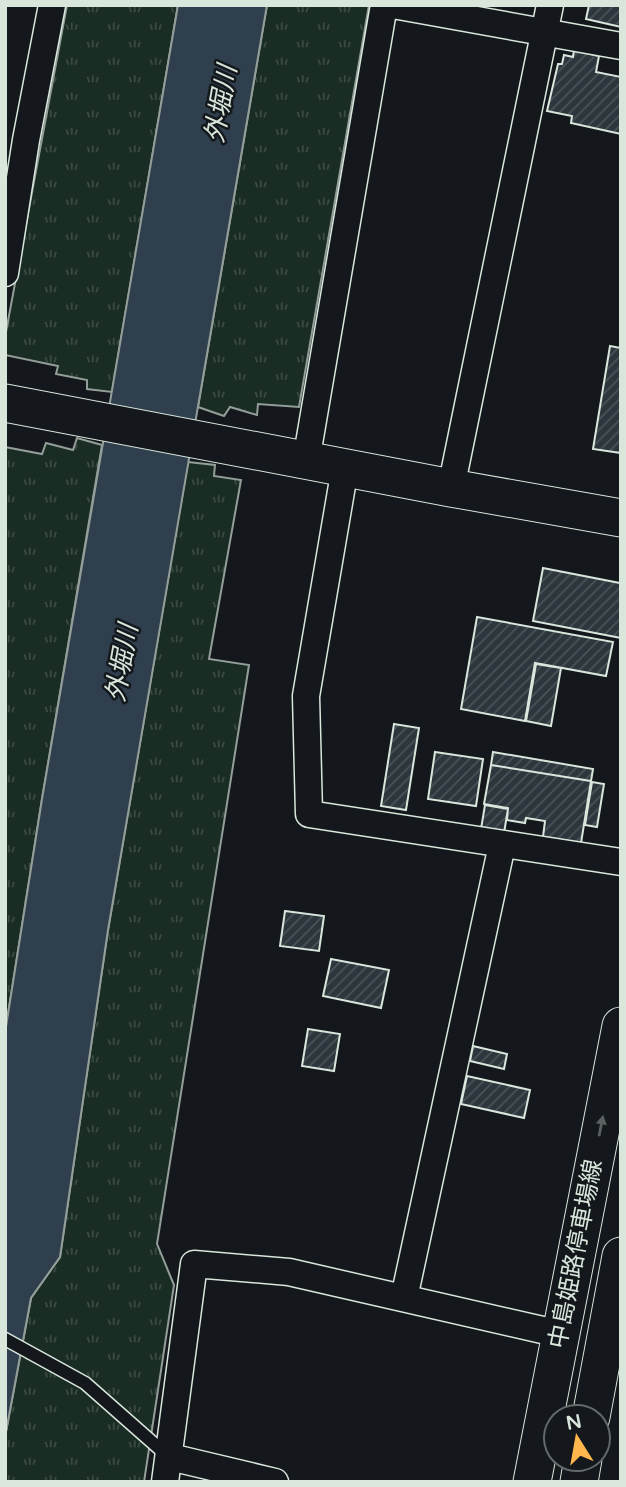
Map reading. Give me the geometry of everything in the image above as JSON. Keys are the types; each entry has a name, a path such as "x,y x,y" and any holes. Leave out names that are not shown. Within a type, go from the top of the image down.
{"main road":[{"path":"5,403 621,518"},
{"name":"中島姫路停車場線","path":"532,1482 621,1026"},
{"name":"中島姫路停車場線","path":"595,1403 612,1351 621,1256"}],"street":[{"path":"5,273 16,138 52,5"},
{"path":"306,461 384,5"},
{"path":"393,5 621,46"},
{"path":"451,488 550,5"},
{"path":"345,468 306,696 309,814 621,862"},
{"path":"404,1298 502,845"},
{"path":"275,1482 167,1469 194,1264 289,1272 560,1334"}],"lane":[{"path":"5,1339 85,1383 167,1469"}],"green space":[{"path":"67,5 178,5 112,392 87,389 87,380 56,374 58,366 5,355 5,337"},
{"path":"267,5 369,5 299,407 258,404 257,415 230,407 224,416 198,407"},
{"path":"77,438 102,445 5,1033 5,447 42,454 46,443 73,450"},
{"path":"188,462 215,465 214,476 241,480 209,659 249,665 157,1244 174,1285 144,1482 5,1482 5,1437 31,1298 60,1257 108,930"}],"water":[{"name":"外堀川","path":"178,5 267,5 108,930 60,1257 31,1298 5,1437 5,1033 42,799"}],"building":[{"path":"589,5 621,5 621,27 586,19"},
{"path":"574,50 599,56 596,72 621,77 621,134 571,123 572,116 547,111 558,64 562,64 564,55 573,57"},
{"path":"610,346 621,348 621,453 593,449"},
{"path":"543,568 620,583 621,579 621,638 533,621"},
{"path":"477,617 613,642 606,676 535,663 525,721 461,709"},
{"path":"536,664 561,668 551,726 526,721"},
{"path":"394,724 419,728 406,810 381,806"},
{"path":"435,752 483,759 476,806 428,799"},
{"path":"493,752 593,769 591,781 491,765"},
{"path":"491,765 591,781 581,843 543,837 545,821 526,818 525,823 507,820 508,808 484,804"},
{"path":"592,782 604,784 597,827 585,825"},
{"path":"485,805 508,809 504,833 481,829"},
{"path":"285,911 324,916 319,951 280,946"},
{"path":"331,959 389,970 381,1008 323,996"},
{"path":"308,1029 340,1034 334,1071 302,1066"},
{"path":"473,1046 507,1054 504,1069 470,1061"},
{"path":"467,1076 530,1090 524,1118 461,1104"}]}
